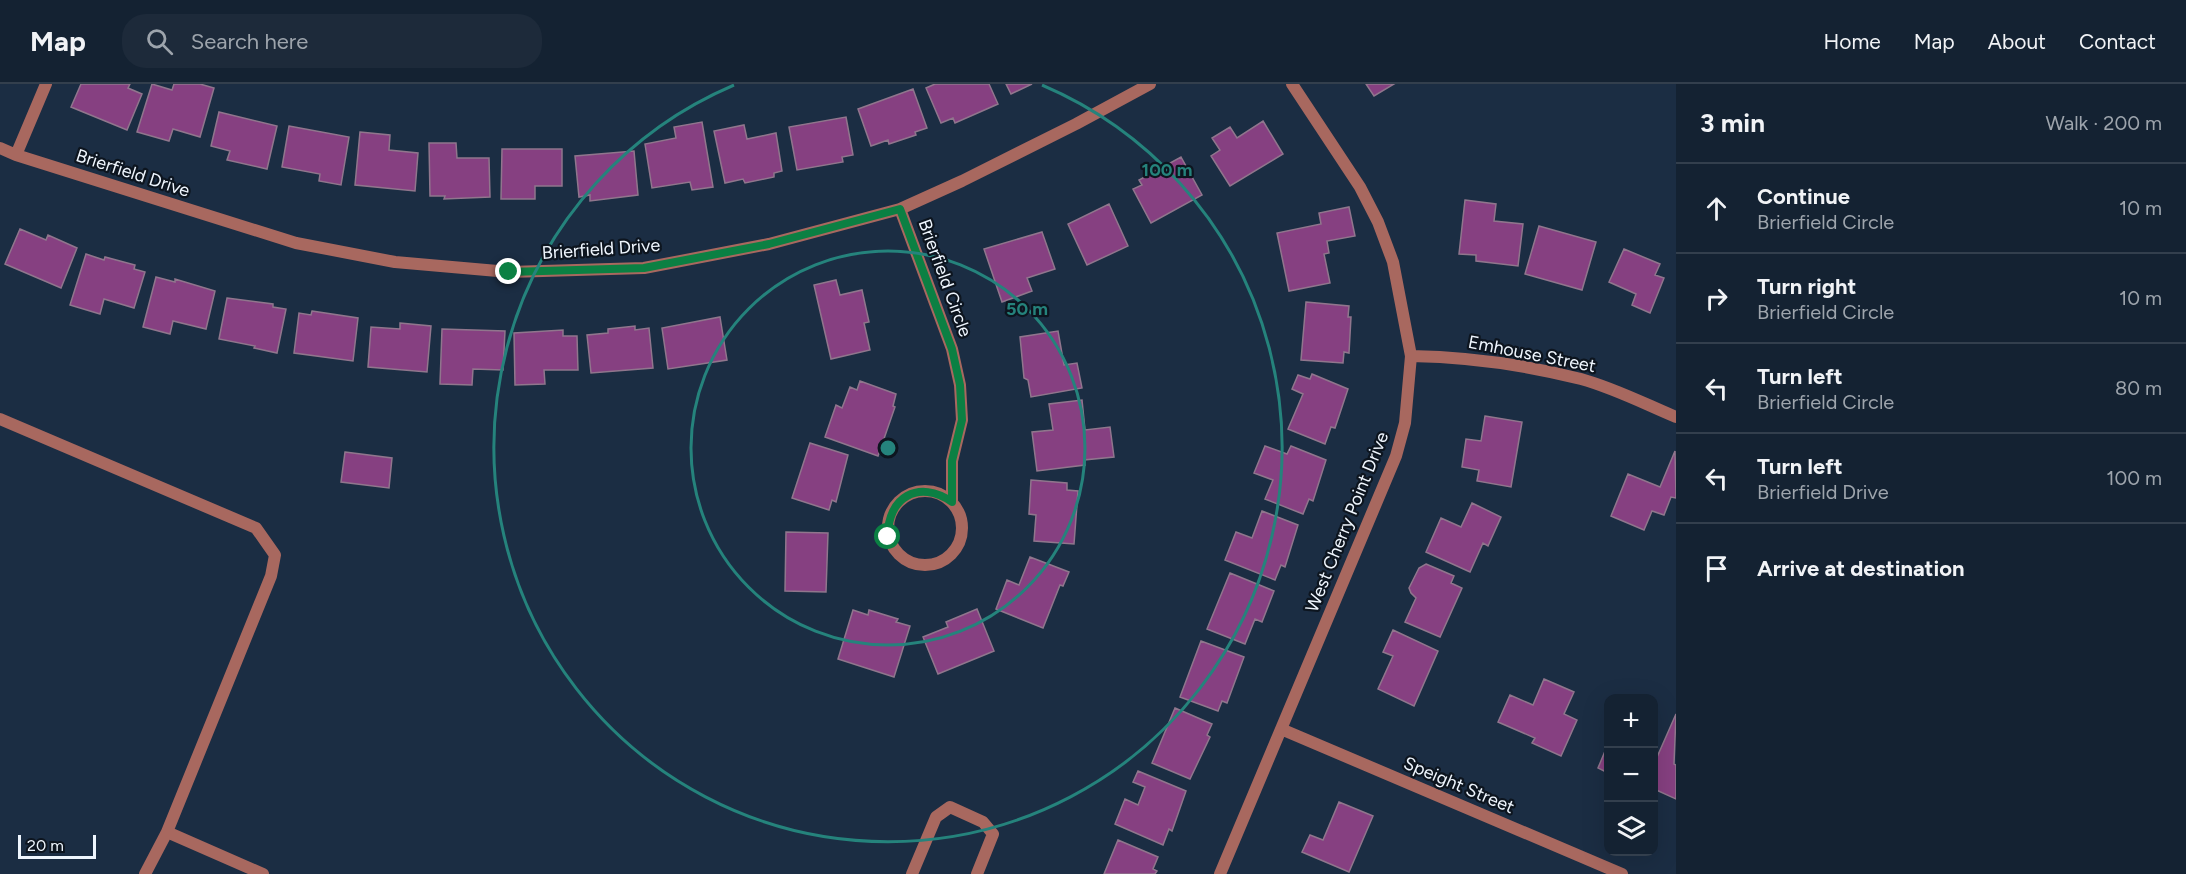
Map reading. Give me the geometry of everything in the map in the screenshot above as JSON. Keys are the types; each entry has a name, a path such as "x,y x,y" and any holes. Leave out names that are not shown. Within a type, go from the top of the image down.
{"street":[{"path":"16,155 46,84"},
{"name":"Brierfield Drive","path":"0,148 296,243 395,262 509,272 644,268 769,244 900,209 962,181 1150,84"},
{"name":"West Cherry Point Drive","path":"1221,874 1396,456 1405,423 1411,357 1393,262 1378,222 1360,187 1292,84"},
{"name":"Brierfield Circle","path":"900,209 952,349 960,385 962,420 952,461 952,502 959,514 962,527 960,541 954,553 930,566 916,565 903,559 894,549 888,537 888,523 892,510 901,499 914,493 927,491 940,494 952,502"},
{"name":"Emhouse Street","path":"1411,357 1450,357 1511,365 1582,380 1676,417"},
{"path":"0,419 256,528 275,555 271,576 167,832 145,874"},
{"name":"Speight Street","path":"1281,729 1623,874"},
{"path":"912,874 936,817 950,807 983,822 993,834 977,874"},
{"path":"167,832 263,874"}],"building":[{"path":"81,84 130,84 128,88 142,94 127,130 71,107"},
{"path":"152,84 172,90 174,84 200,84 214,88 200,137 173,129 169,141 137,132"},
{"path":"935,84 989,84 998,104 955,123 953,118 941,123 926,88"},
{"path":"1006,84 1032,84 1011,94"},
{"path":"1366,84 1394,84 1374,96"},
{"path":"913,89 927,128 915,132 916,135 889,144 888,140 871,146 858,109"},
{"path":"219,112 277,126 267,169 227,160 230,151 211,146"},
{"path":"846,117 853,155 842,157 843,162 797,170 789,127"},
{"path":"1263,121 1283,154 1230,186 1211,156 1220,150 1212,138 1230,127 1237,138"},
{"path":"702,122 713,187 692,190 690,182 652,188 645,144 676,138 674,127"},
{"path":"744,125 747,139 776,133 782,171 774,173 774,177 745,183 743,179 725,183 714,131"},
{"path":"289,126 349,137 341,185 319,181 320,174 282,167"},
{"path":"360,132 390,135 389,150 418,153 415,191 355,185"},
{"path":"429,143 456,143 457,158 489,158 490,197 444,199 445,196 430,196"},
{"path":"502,149 562,149 562,186 535,186 535,199 501,199"},
{"path":"634,151 638,195 590,201 590,195 579,197 575,156"},
{"path":"1181,157 1202,195 1151,223 1133,189 1142,185 1139,180"},
{"path":"1465,200 1496,204 1494,221 1523,224 1518,266 1476,261 1476,255 1459,254"},
{"path":"1109,204 1128,246 1087,265 1068,224"},
{"path":"1349,207 1355,236 1327,241 1329,253 1324,254 1330,283 1289,291 1277,233 1321,224 1319,213"},
{"path":"1539,226 1596,242 1582,290 1525,274"},
{"path":"20,229 46,240 48,235 77,248 61,288 5,264"},
{"path":"1042,232 1055,269 1027,278 1032,291 1002,302 984,249"},
{"path":"1624,249 1660,264 1655,275 1664,278 1650,313 1632,305 1636,294 1609,282"},
{"path":"86,254 104,260 105,257 135,265 134,269 145,272 134,308 104,299 100,314 70,305"},
{"path":"156,277 175,282 175,279 215,291 206,329 173,321 170,334 143,327"},
{"path":"836,280 840,295 862,290 869,322 864,323 870,350 831,359 814,285"},
{"path":"227,298 273,304 273,307 286,309 277,353 219,339"},
{"path":"1306,302 1349,306 1348,317 1351,317 1349,353 1344,352 1343,363 1301,360"},
{"path":"312,311 358,318 353,361 294,353 299,313 311,315"},
{"path":"720,317 727,360 668,369 662,328"},
{"path":"400,323 431,326 427,372 368,367 371,327 400,329"},
{"path":"635,326 635,330 649,328 653,368 591,373 587,335 608,333 608,329"},
{"path":"442,329 505,331 503,370 473,369 472,385 440,384"},
{"path":"563,330 563,336 577,336 578,370 544,370 545,384 515,385 514,333"},
{"path":"1058,331 1064,365 1077,363 1082,388 1031,397 1028,380 1024,378 1020,337"},
{"path":"1312,374 1348,389 1335,428 1331,427 1325,444 1288,429 1303,394 1292,389 1298,375 1310,379"},
{"path":"860,381 896,394 893,406 895,407 878,456 825,437 836,405 842,408 850,387 857,390"},
{"path":"1082,400 1085,430 1110,427 1114,457 1084,460 1085,465 1037,471 1032,432 1053,430 1049,404"},
{"path":"1485,416 1522,422 1511,487 1477,481 1479,470 1462,467 1466,439 1481,441"},
{"path":"810,443 848,455 836,502 832,500 829,510 792,498"},
{"path":"1265,446 1287,454 1291,446 1326,460 1313,501 1309,499 1303,514 1265,499 1273,480 1254,473"},
{"path":"1675,451 1676,498 1671,497 1664,515 1652,511 1644,530 1611,516 1628,474 1660,487"},
{"path":"345,452 392,458 389,488 341,482"},
{"path":"1031,480 1067,483 1067,490 1078,491 1074,544 1034,541 1036,515 1029,514"},
{"path":"1472,503 1501,517 1488,546 1483,543 1470,572 1426,552 1441,518 1461,527"},
{"path":"1262,511 1298,525 1285,567 1281,565 1275,580 1225,560 1236,532 1252,538"},
{"path":"786,532 828,533 826,592 785,591"},
{"path":"1030,557 1069,572 1063,586 1060,585 1043,628 996,609 1007,580 1019,585"},
{"path":"1426,564 1454,576 1451,583 1462,588 1440,637 1405,622 1416,598 1409,588 1419,568"},
{"path":"1230,573 1274,591 1262,622 1255,619 1245,644 1207,629"},
{"path":"977,609 994,651 938,674 923,637 948,627 946,622"},
{"path":"853,610 868,615 869,610 898,619 896,622 910,626 894,677 838,659"},
{"path":"1393,630 1438,651 1414,706 1378,689 1393,656 1383,652"},
{"path":"1201,641 1244,657 1227,703 1222,701 1218,711 1180,697"},
{"path":"1544,679 1574,692 1564,714 1577,720 1561,756 1532,743 1535,738 1498,722 1510,695 1533,705"},
{"path":"1175,708 1212,724 1207,735 1210,737 1190,779 1152,763"},
{"path":"1676,714 1674,764 1676,765 1676,799 1658,791 1658,755"},
{"path":"1604,754 1604,771 1598,768"},
{"path":"1138,771 1186,791 1172,831 1169,829 1163,845 1115,824 1125,799 1138,805 1145,787 1133,782"},
{"path":"1339,802 1373,816 1349,872 1302,852 1310,835 1323,840"},
{"path":"1118,840 1158,857 1153,869 1157,871 1155,874 1104,874"}],"route":[{"path":"509,272 644,268 769,244 900,209 952,349 960,385 962,420 952,461 952,502 940,494 927,491 914,493 901,499 892,510 888,523 888,537"}]}
